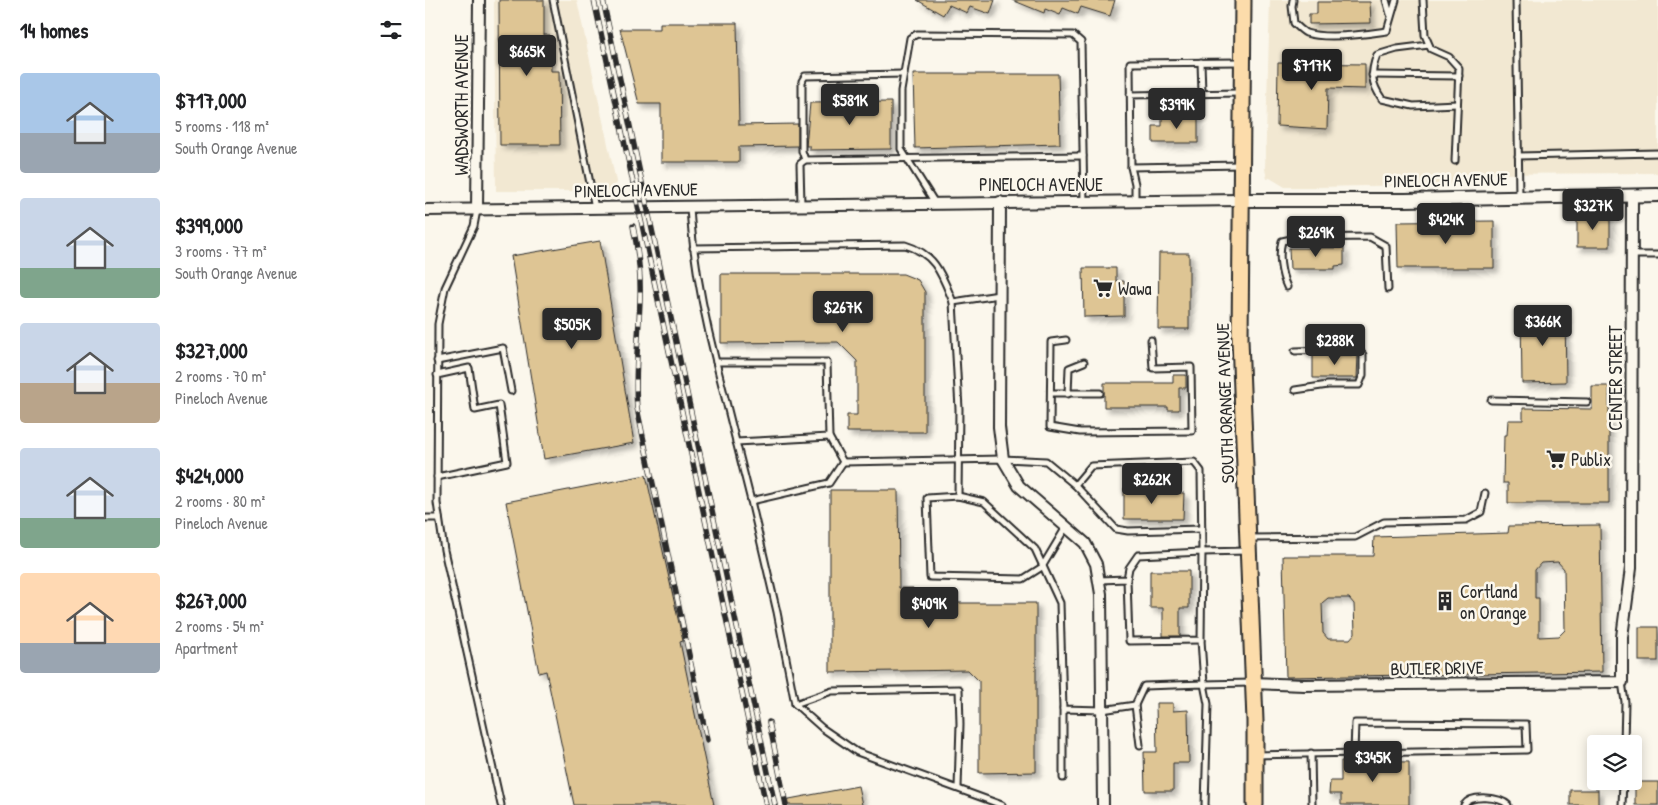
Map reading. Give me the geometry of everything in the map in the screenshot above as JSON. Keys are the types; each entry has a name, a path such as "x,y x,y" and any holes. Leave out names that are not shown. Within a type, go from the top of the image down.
{"main road":[{"name":"SOUTH ORANGE AVENUE","path":"1243,0 1241,348 1253,682 1255,805"}],"street":[{"name":"WADSWORTH AVENUE","path":"477,210 479,0"},
{"name":"PINELOCH AVENUE","path":"425,210 595,209 801,204 1405,200 1658,194"},
{"name":"CENTER STREET","path":"1622,682 1622,637 1631,568 1632,195"},
{"path":"1000,202 999,427 1003,459 1019,486 1085,542 1096,564 1101,594 1103,805"},
{"name":"BUTLER DRIVE","path":"1253,682 1313,685 1622,682"}],"lane":[{"path":"553,0 595,209"},
{"path":"1293,0 1294,22 1305,32 1366,34 1387,31 1396,0"},
{"path":"1386,0 1391,17"},
{"path":"1423,0 1425,35 1431,49 1449,57 1459,68 1455,161"},
{"path":"1516,0 1519,196"},
{"path":"935,203 901,149 901,91 910,38 917,34 1073,35 1081,42 1084,202"},
{"path":"1429,45 1397,49 1377,55 1371,69 1373,86 1382,99 1413,106 1457,104"},
{"path":"1201,62 1202,93"},
{"path":"1135,202 1135,184 1131,167 1130,63 1243,62"},
{"path":"805,160 802,151 802,81 805,76 904,74"},
{"path":"1372,75 1459,76"},
{"path":"1130,95 1243,93"},
{"path":"1518,156 1658,153"},
{"path":"801,204 800,164 805,160 1083,156"},
{"path":"1131,167 1242,165"},
{"path":"690,206 693,248 705,317 777,612 795,704 822,728 857,752 1002,805"},
{"path":"477,210 474,226 445,288 438,324 437,503 443,550 501,805"},
{"path":"1287,287 1282,277 1280,248 1282,241 1296,238 1370,237 1386,246 1388,289"},
{"path":"693,248 905,245 918,249 938,266 953,302 959,409 958,496"},
{"path":"1632,255 1658,255"},
{"path":"953,302 1000,295"},
{"path":"1066,340 1051,342 1051,427 1080,432 1192,431 1191,367 1153,368 1151,340"},
{"path":"437,361 503,348 511,391"},
{"path":"1295,351 1358,350 1363,355 1363,375 1359,385 1328,385 1295,390"},
{"path":"716,362 827,362 829,437 843,462"},
{"path":"1068,394 1069,368 1084,362"},
{"path":"437,375 469,368 475,410 499,405 507,462 437,477"},
{"path":"1051,393 1100,393"},
{"path":"1491,400 1587,402"},
{"path":"736,442 829,437"},
{"path":"843,462 1003,459 1046,461 1075,484 1117,529 1128,531 1202,529"},
{"path":"751,501 829,483 843,462"},
{"path":"1075,484 1091,466 1194,462 1201,471 1201,640 1204,684 1208,704 1205,805"},
{"path":"1201,640 1129,641 1127,579 1129,568 1138,555 1202,552 1248,544 1355,536 1384,522 1466,520 1481,512 1485,492"},
{"path":"1063,778 1063,709 1059,603 1042,567 1035,549 984,502 958,496 927,498 930,577 1023,579 1042,567 1066,526"},
{"path":"425,518 439,518"},
{"path":"1098,580 1127,579"},
{"path":"1140,745 1135,705 1144,686 1253,682"},
{"path":"1622,682 1625,702 1624,735"},
{"path":"795,704 832,691 959,689 958,788"},
{"path":"1063,709 1102,710 1135,705"},
{"path":"1255,755 1527,750 1526,724 1355,723 1354,752"},
{"path":"1311,753 1312,805"},
{"path":"1622,805 1623,790"},
{"path":"1464,805 1466,801 1476,798 1500,799 1508,805"}],"shaded area":[{"path":"494,0 577,0 618,191 496,191"},
{"path":"1270,0 1658,0 1658,173 1469,174 1469,184 1316,187 1285,187 1270,178 1267,179 1265,169"}],"building":[{"path":"499,0 544,0 544,35 550,35 551,71 559,71 560,145 500,145"},
{"path":"917,0 995,0 990,14 970,7 967,13 949,5 943,15"},
{"path":"1012,0 1115,0 1110,16 1081,7 1078,14 1063,8 1060,15 1045,9 1044,13"},
{"path":"1317,2 1370,2 1371,23 1309,24 1309,14 1317,14"},
{"path":"660,23 737,23 739,125 798,124 798,146 739,147 739,162 661,162 661,104 639,104 620,29 660,29"},
{"path":"1278,63 1365,64 1365,89 1328,88 1327,129 1277,126"},
{"path":"913,74 1058,74 1060,144 915,148"},
{"path":"891,102 891,149 810,150 810,146 806,146 810,103"},
{"path":"1198,115 1198,143 1153,143 1153,126 1162,126 1162,116"},
{"path":"1577,215 1610,215 1610,247 1577,247"},
{"path":"1494,221 1494,268 1398,268 1397,222"},
{"path":"600,241 634,443 544,459 511,256"},
{"path":"1289,248 1344,248 1344,265 1335,266 1335,269 1290,269"},
{"path":"1159,253 1189,253 1189,329 1158,329"},
{"path":"1083,268 1116,268 1116,281 1124,281 1124,316 1084,317"},
{"path":"721,274 903,274 918,280 925,292 925,432 847,432 847,415 857,415 857,361 838,342 721,343"},
{"path":"1521,312 1565,312 1566,382 1522,383"},
{"path":"1313,355 1358,355 1357,378 1313,378"},
{"path":"1173,375 1186,375 1186,388 1179,388 1179,410 1168,410 1168,407 1104,407 1104,383 1173,383"},
{"name":"Publix","path":"1592,386 1609,386 1609,503 1508,503 1508,483 1503,483 1504,435 1507,435 1508,420 1523,420 1523,408 1592,409"},
{"path":"646,475 683,641 680,642 714,805 574,805 546,671 539,673 506,502"},
{"path":"1124,488 1153,488 1157,493 1184,493 1183,519 1124,519"},
{"path":"830,490 898,490 899,588 913,588 913,603 1036,603 1036,772 979,773 979,681 968,670 830,672"},
{"name":"Cortland on Orange","path":"1600,525 1602,672 1286,677 1283,556 1373,556 1374,537 1508,533 1509,526","holes":["1558,562 1564,569 1565,630 1559,636 1539,637 1539,598 1535,598 1535,570 1541,563","1328,598 1349,598 1354,604 1355,633 1350,639 1328,639 1323,633 1322,603"]},
{"path":"1150,571 1189,571 1189,608 1180,608 1180,636 1163,636 1163,608 1150,608"},
{"path":"1639,627 1658,627 1658,661 1639,661"},
{"path":"1156,703 1173,703 1173,711 1188,710 1189,763 1173,763 1173,791 1145,791 1144,752 1157,752"},
{"path":"1341,761 1409,762 1409,805 1341,805 1341,794 1329,794 1330,781 1341,781"},
{"path":"1642,782 1658,782 1658,805 1635,805 1635,790 1642,790"},
{"path":"858,786 862,805 784,805 784,800"},
{"path":"1570,790 1598,790 1598,805 1570,805"}],"railway":[{"path":"594,0 766,805"},
{"path":"603,0 775,805"},
{"path":"633,226 638,253 640,281 636,367 637,408 707,740"},
{"path":"769,722 786,805"}],"place":[{"name":"Wawa","path":"1103,288"},
{"name":"Publix","path":"1556,459"},
{"name":"Cortland on Orange","path":"1445,601"}]}
